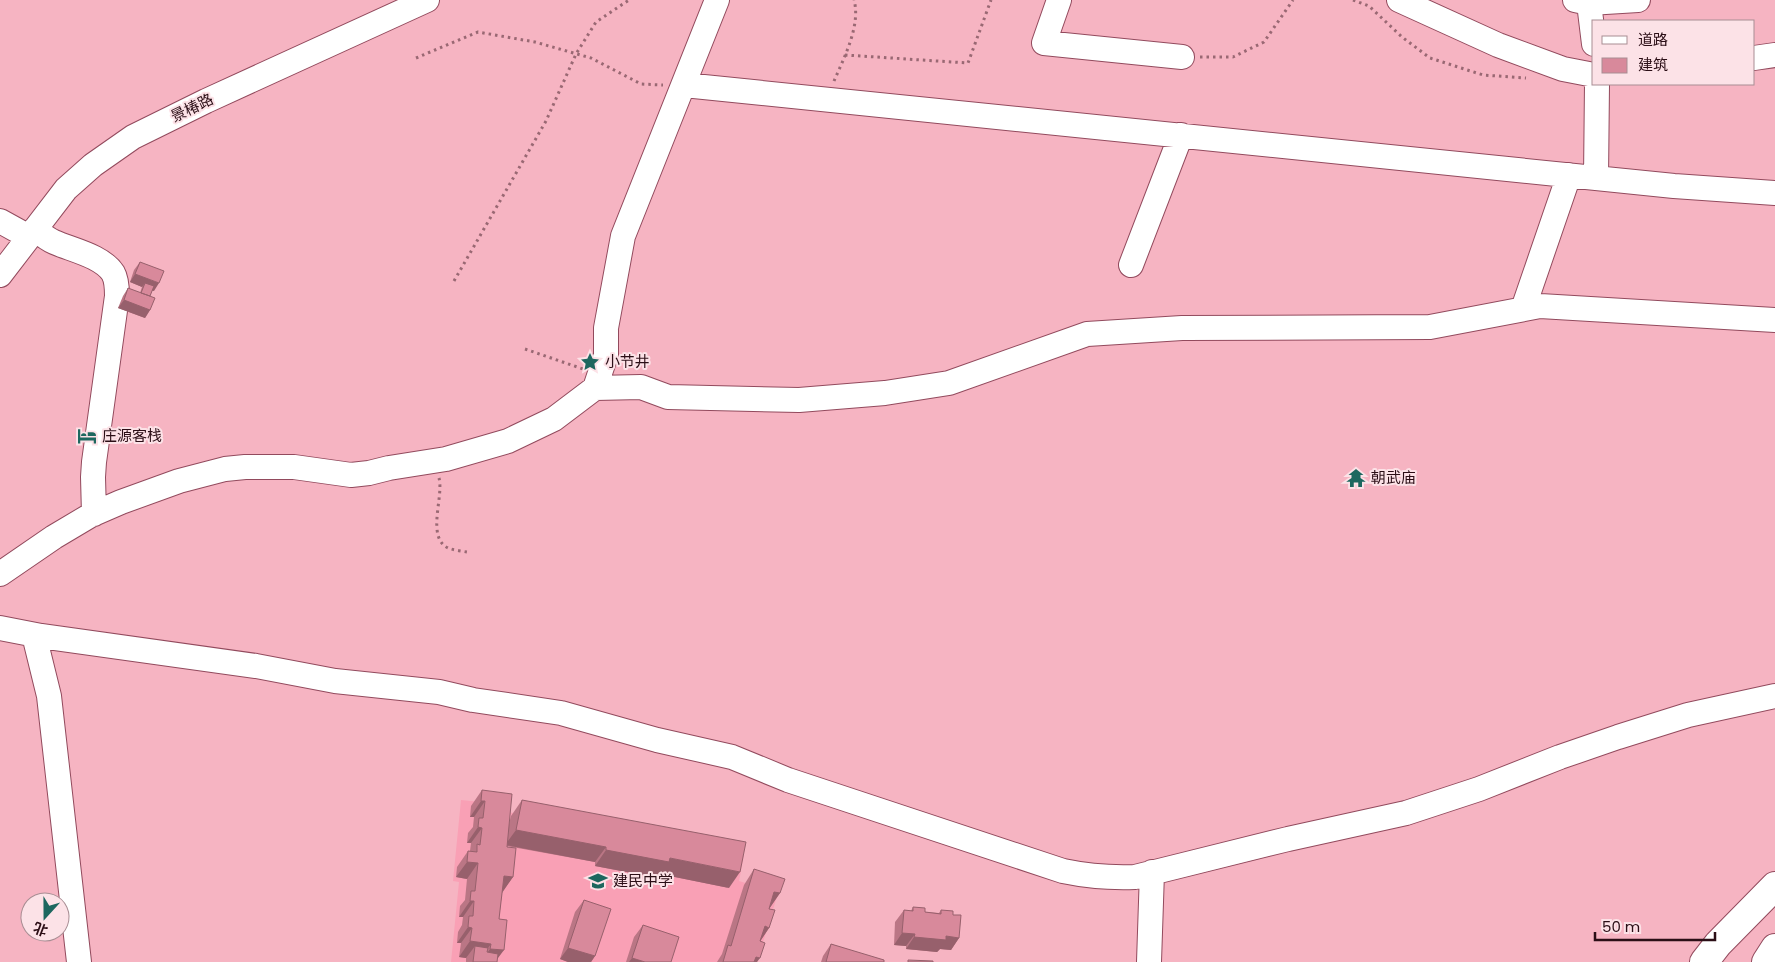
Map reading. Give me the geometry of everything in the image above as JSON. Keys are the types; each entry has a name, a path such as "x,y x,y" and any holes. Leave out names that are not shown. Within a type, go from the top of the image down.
{"main road":[{"path":"1704,962 1718,944 1775,886"},
{"path":"1766,962 1775,948"}],"street":[{"name":"景椿路","path":"0,274 66,189 93,165 133,137 215,97 426,0"},
{"path":"0,574 66,530 94,514 152,490 225,469 261,466 294,467 351,475 369,473 466,454 508,441 554,419 592,379 606,355 606,328 623,236 717,0"},
{"path":"1059,0 1044,43 1182,57"},
{"path":"1399,0 1498,45 1563,69 1592,75"},
{"path":"1592,37 1582,2 1638,0"},
{"path":"1755,58 1775,55"},
{"path":"684,85 1674,186 1775,193"},
{"path":"1596,178 1597,85"},
{"path":"1131,265 1181,136"},
{"path":"1523,309 1569,175"},
{"path":"0,221 85,254 103,263 113,273 117,285 94,462 94,514"},
{"path":"592,379 640,387 668,397 799,400 886,393 950,383 1087,334 1182,328 1430,327 1540,306 1775,320"},
{"path":"0,628 34,635 256,666 335,681 439,692 473,700 561,713 657,740 732,757 788,780 1063,871 1096,877 1116,878 1135,877 1278,841 1406,813 1480,789 1560,757 1618,737 1688,715 1775,696"},
{"path":"34,635 48,696 79,962"},
{"path":"1149,962 1152,872"}],"path":[{"path":"454,280 546,121 576,54 596,22 629,0"},
{"path":"826,100 850,43 857,9 854,0"},
{"path":"845,56 968,63 991,0"},
{"path":"1182,57 1233,57 1264,42 1293,0"},
{"path":"1353,0 1368,6 1402,37 1430,58 1482,75 1528,78"},
{"path":"416,58 478,32 535,42 591,58 641,84 684,85"},
{"path":"526,349 592,379"},
{"path":"434,460 440,481 437,537 449,548 467,552"}],"shaded area":[{"name":"建民中学","path":"461,800 509,805 508,812 744,856 739,881 778,893 757,962 451,962 459,882 453,881"}],"building":[{"path":"140,262 164,271 159,283 135,274"},
{"path":"145,283 154,286 150,296 141,293"},
{"path":"128,288 155,298 150,310 124,300"},
{"path":"482,790 512,794 507,847 516,848 513,877 504,876 499,919 507,920 504,950 490,949 491,944 470,941 472,928 468,927 469,916 473,916 474,901 470,901 471,891 475,891 478,863 467,862 468,851 477,852 477,844 480,845 482,828 478,827 479,818 483,818 485,801 481,801"},
{"path":"522,800 746,842 740,872 670,858 669,862 606,850 606,847 516,830"},
{"path":"754,869 785,879 780,893 774,892 769,909 775,910 769,928 765,926 760,941 765,943 760,958 756,957 754,962 723,962 728,945 731,946"},
{"path":"584,900 611,909 595,956 568,948"},
{"path":"913,907 925,908 925,912 941,914 941,910 953,911 953,915 961,915 959,938 946,936 946,940 914,937 915,934 902,933 904,910 913,911"},
{"path":"643,925 679,937 671,962 645,962 632,958"},
{"path":"831,944 884,960 884,962 826,962"},
{"path":"475,946 488,948 487,952 498,954 497,962 473,962"},
{"path":"908,960 933,961 933,962 908,962"}],"place":[{"name":"小节井","path":"590,362"},
{"name":"庄源客栈","path":"87,436"},
{"name":"朝武庙","path":"1356,478"},
{"name":"建民中学","path":"598,881"}]}
